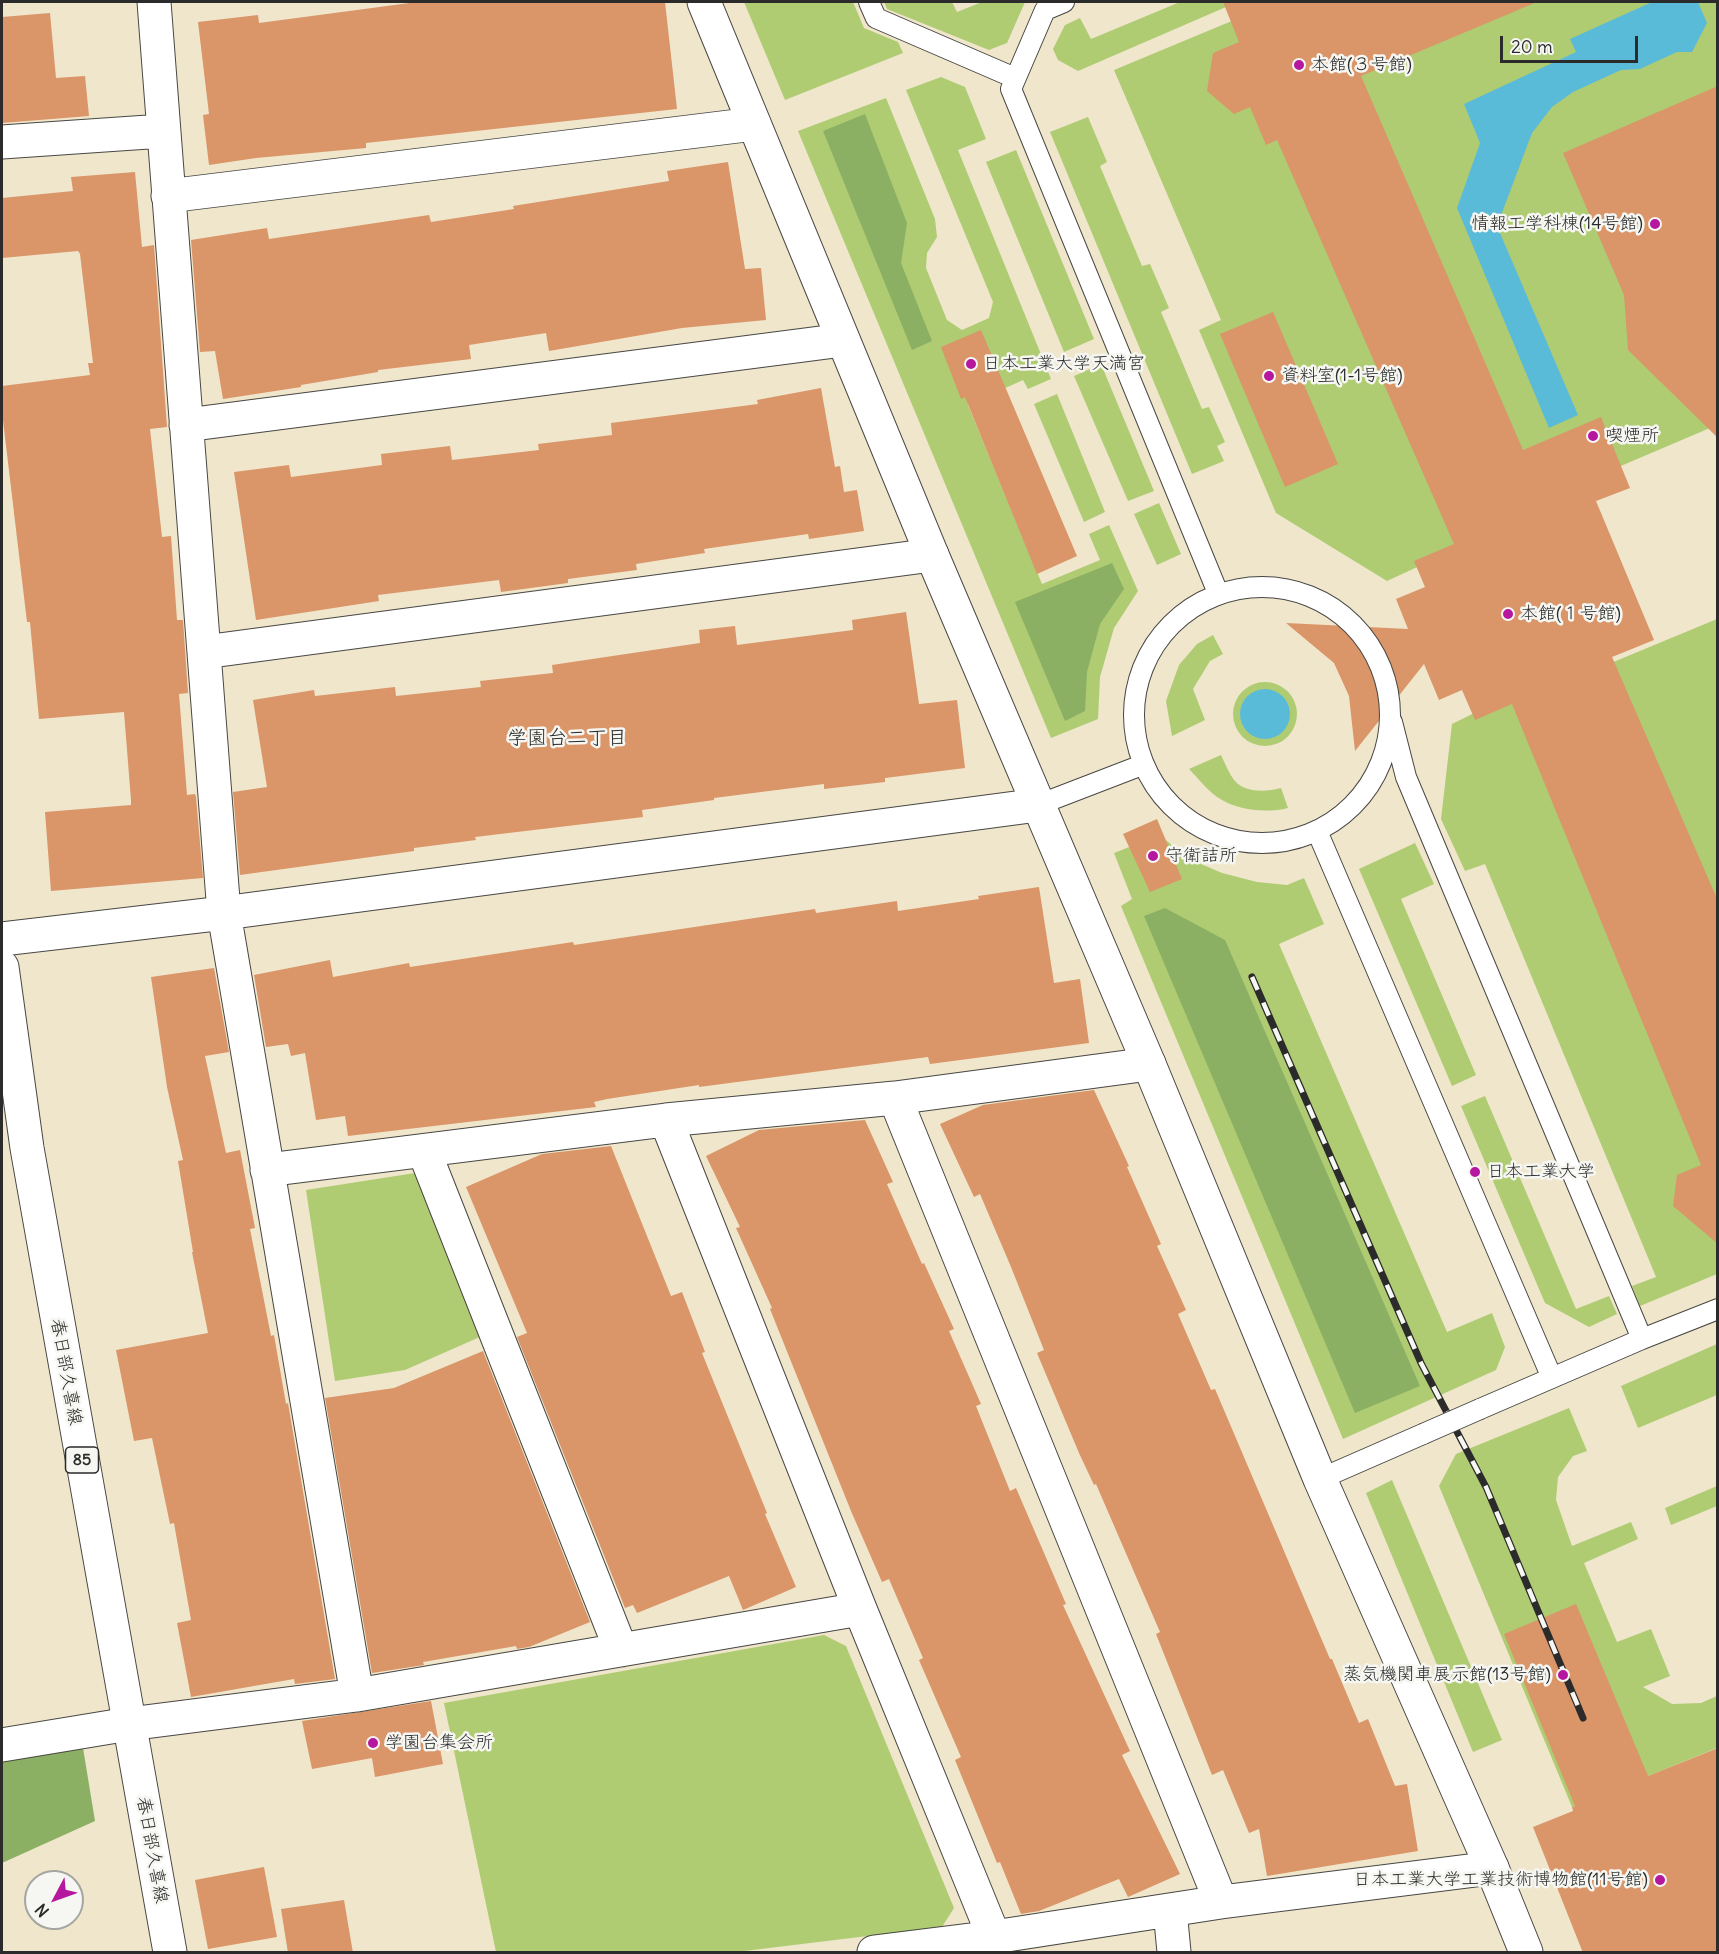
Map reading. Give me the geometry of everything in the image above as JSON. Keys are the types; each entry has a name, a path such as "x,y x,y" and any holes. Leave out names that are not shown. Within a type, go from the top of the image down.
{"street":[{"path":"153,2 224,913 357,1695"},
{"path":"704,2 932,555 1149,1064 1320,1479 1492,1868 1526,1953"},
{"path":"168,196 754,124"},
{"path":"2,142 163,131"},
{"path":"186,425 843,340"},
{"path":"204,652 932,555"},
{"path":"2,939 224,913 1038,805"},
{"name":"春日部久喜線","path":"2,967 29,1159 170,1953"},
{"path":"267,1170 666,1120 895,1098 1149,1064"},
{"path":"895,1098 1221,1902"},
{"path":"666,1120 860,1609 994,1937"},
{"path":"424,1151 621,1650"},
{"path":"2,1745 129,1724 357,1695 860,1609"},
{"path":"874,1953 1221,1902 1492,1868"},
{"path":"1170,1910 1174,1953"}],"lane":[{"path":"869,2 876,18 1015,78"},
{"path":"1064,2 1045,10 1011,89 1218,593"},
{"path":"1261,586 1303,593 1342,614 1371,646 1387,686 1390,730 1378,771 1353,807 1317,831 1278,843 1236,842 1197,826 1189,820 1165,800 1142,765 1133,723 1137,682 1154,644 1182,613 1218,593 1261,586"},
{"path":"1389,708 1406,777 1642,1339"},
{"path":"1038,805 1142,765"},
{"path":"1317,831 1552,1378"},
{"path":"1320,1479 1642,1339 1718,1309"}],"green space":[{"path":"744,2 853,2 864,28 898,42 903,53 785,100"},
{"path":"884,2 952,2 957,12 982,2 1025,2 1007,43 989,50 887,9"},
{"path":"1180,2 1224,2 1226,7 1078,71 1058,60 1053,49 1065,25 1080,18 1091,39"},
{"path":"1443,2 1717,2 1717,425 1487,523 1281,68"},
{"path":"1239,18 1467,544 1387,581 1276,513 1199,330 1221,320 1114,70"},
{"path":"941,77 965,87 986,139 958,150 1051,379 1028,389 1023,380 968,405 1042,584 1100,560 1089,534 1109,525 1138,591 1114,628 1100,677 1098,719 1051,738 798,131 886,98 935,219 937,237 927,253 926,268 947,320 962,330 989,318 993,302 906,90"},
{"path":"865,114 907,223 901,263 932,341 912,350 823,131"},
{"path":"1088,117 1107,162 1100,166 1142,266 1150,264 1169,308 1161,312 1202,409 1209,407 1225,442 1217,446 1224,461 1192,474 1050,132"},
{"path":"1016,150 1094,339 1064,352 986,162"},
{"path":"1101,364 1154,491 1128,501 1074,376"},
{"path":"1057,394 1105,512 1084,522 1034,404"},
{"path":"1159,503 1181,554 1157,565 1134,514"},
{"path":"1112,563 1124,589 1100,624 1087,672 1085,711 1065,721 1015,602"},
{"path":"1717,619 1717,1085 1546,690"},
{"path":"1213,635 1223,654 1210,661 1193,689 1205,720 1172,736 1166,701 1179,665 1197,644"},
{"path":"1259,682 1271,682 1288,691 1295,702 1297,714 1295,726 1288,737 1271,746 1259,746 1247,741 1238,732 1233,720 1233,708 1238,696 1247,687"},
{"path":"1527,687 1717,1140 1717,1274 1640,1306 1632,1286 1656,1277 1485,864 1465,871 1441,819 1452,724"},
{"path":"1221,755 1239,785 1250,790 1281,788 1288,808 1269,811 1248,809 1220,799 1212,793 1189,769"},
{"path":"1160,835 1187,858 1222,873 1257,882 1287,885 1304,878 1324,924 1279,944 1447,1332 1492,1313 1505,1347 1496,1370 1343,1439 1121,906 1132,899 1114,853"},
{"path":"1415,843 1434,884 1401,899 1476,1075 1452,1086 1359,869"},
{"path":"1165,908 1225,940 1420,1386 1355,1413 1144,916"},
{"path":"1485,1096 1576,1309 1609,1296 1617,1314 1589,1327 1545,1303 1461,1106"},
{"path":"415,1173 482,1336 405,1370 335,1381 306,1190"},
{"path":"1717,1344 1717,1395 1638,1428 1621,1386"},
{"path":"1569,1408 1587,1451 1573,1456 1558,1477 1556,1500 1572,1546 1631,1522 1638,1539 1584,1563 1617,1642 1651,1629 1670,1676 1643,1687 1672,1704 1701,1703 1717,1696 1717,1748 1572,1807 1439,1486 1456,1454"},
{"path":"1392,1480 1502,1740 1473,1752 1366,1493"},
{"path":"1717,1486 1717,1506 1671,1525 1665,1508"},
{"path":"824,1635 846,1646 954,1908 942,1927 736,1952 496,1952 444,1703"},
{"path":"83,1748 95,1821 2,1863 2,1762"}],"water":[{"path":"1652,2 1698,2 1707,23 1692,52 1677,52 1640,69 1621,70 1573,92 1552,107 1532,133 1497,226 1578,415 1549,428 1457,208 1480,143 1464,104 1576,52 1570,39"},
{"path":"1260,689 1270,689 1283,696 1290,709 1290,719 1283,732 1270,739 1260,739 1251,735 1244,728 1240,719 1240,709 1244,700 1251,693"}],"building":[{"path":"417,2 665,2 677,109 366,143 366,148 256,158 209,165 203,115 209,114 198,22 258,15 259,23"},
{"name":"本館(１号館)","path":"1223,2 1537,2 1361,76 1523,450 1601,417 1630,488 1596,501 1654,640 1612,657 1718,901 1718,1244 1673,1206 1677,1175 1701,1165 1512,704 1475,720 1462,690 1439,700 1424,664 1355,751 1349,696 1334,663 1286,623 1408,629 1396,599 1425,587 1414,561 1454,544 1277,140 1266,145 1250,107 1234,114 1207,91 1213,53 1239,42"},
{"path":"50,13 56,78 85,76 89,116 2,123 2,17"},
{"name":"情報工学科棟(14号館)","path":"1718,86 1718,438 1628,350 1624,295 1563,153"},
{"path":"728,162 745,269 761,268 766,320 682,328 549,351 546,333 469,345 471,359 378,370 378,372 301,385 301,387 223,399 215,351 200,352 191,240 267,228 269,239 429,215 431,222 514,209 513,206 669,181 667,171"},
{"path":"135,172 142,247 154,245 167,427 150,429 162,537 171,536 177,620 183,620 188,693 179,694 187,795 195,794 196,797 203,878 51,891 45,812 131,805 131,800 124,712 39,719 30,622 27,622 2,412 2,386 90,375 88,363 93,363 80,254 78,251 2,258 2,198 73,191 71,177"},
{"name":"資料室(1-1号館)","path":"1273,312 1338,464 1285,487 1220,334"},
{"path":"981,330 1077,556 1037,574 965,397 961,399 941,347"},
{"path":"821,388 835,467 840,466 844,492 857,490 864,531 809,539 808,534 704,549 705,553 636,564 637,570 568,579 568,583 501,592 499,580 378,595 379,601 256,620 234,472 289,465 291,477 382,465 381,454 450,446 452,460 539,450 538,444 612,435 611,423 758,404 757,400"},
{"path":"906,612 919,704 957,700 965,768 885,778 885,782 824,789 824,784 714,798 714,800 642,810 643,817 475,837 476,840 414,848 414,851 240,875 233,792 267,787 253,700 314,690 315,696 395,687 396,696 481,687 480,681 553,673 552,665 700,643 699,630 735,626 737,645 853,630 852,620"},
{"name":"守衛詰所","path":"1157,819 1182,879 1150,892 1123,834"},
{"path":"1039,887 1054,983 1080,979 1089,1043 930,1064 928,1057 699,1087 699,1085 607,1099 594,1102 596,1107 348,1136 345,1116 316,1120 305,1053 291,1056 288,1044 266,1047 254,975 330,960 333,977 409,963 410,967 815,909 816,913 897,901 898,911"},
{"path":"214,968 229,1052 205,1056 226,1153 240,1150 255,1228 250,1229 271,1336 274,1335 286,1404 288,1403 335,1679 295,1684 294,1679 191,1697 177,1623 191,1620 174,1523 170,1524 152,1438 134,1441 116,1350 208,1333 192,1252 178,1161 183,1160 167,1087 151,977"},
{"path":"1094,1090 1129,1166 1127,1167 1161,1244 1157,1246 1186,1310 1178,1314 1211,1390 1215,1389 1330,1659 1332,1659 1359,1723 1368,1719 1395,1786 1407,1784 1418,1851 1267,1876 1259,1829 1249,1833 1223,1770 1212,1775 1156,1634 1160,1632 1096,1484 1094,1485 1079,1453 1037,1353 1044,1350 1011,1267 980,1194 974,1197 940,1124 983,1105"},
{"path":"865,1120 893,1182 887,1184 954,1329 949,1331 981,1404 976,1406 1010,1491 1016,1488 1066,1604 1063,1605 1130,1751 1122,1755 1180,1874 1128,1897 1119,1879 1039,1911 1021,1914 1000,1862 997,1863 955,1760 961,1757 919,1660 923,1658 889,1579 882,1582 851,1511 770,1309 772,1308 736,1228 740,1227 706,1156 759,1130"},
{"path":"611,1146 671,1296 682,1292 705,1352 702,1353 796,1587 743,1610 729,1576 637,1613 633,1605 625,1608 517,1337 527,1333 466,1187 542,1154"},
{"path":"483,1351 590,1622 529,1647 517,1649 516,1646 372,1673 325,1398 394,1388"},
{"path":"1576,1604 1648,1776 1718,1748 1718,1953 1583,1953 1533,1827 1573,1811 1572,1807 1575,1806 1504,1634"},
{"name":"学園台集会所","path":"431,1701 443,1764 375,1777 372,1758 312,1769 302,1721"},
{"path":"264,1867 277,1937 208,1949 195,1880"},
{"path":"344,1900 353,1953 288,1953 281,1909"}],"railway":[{"path":"1252,977 1421,1363 1486,1487 1583,1718"}],"place":[{"name":"本館(３号館)","path":"1299,65"},
{"name":"情報工学科棟(14号館)","path":"1655,224"},
{"name":"日本工業大学天満宮","path":"971,364"},
{"name":"資料室(1-1号館)","path":"1269,376"},
{"name":"喫煙所","path":"1593,436"},
{"name":"本館(１号館)","path":"1508,614"},
{"name":"守衛詰所","path":"1153,856"},
{"name":"日本工業大学","path":"1475,1172"},
{"name":"蒸気機関車展示館(13号館)","path":"1563,1675"},
{"name":"学園台集会所","path":"373,1743"},
{"name":"日本工業大学工業技術博物館(11号館)","path":"1660,1880"}],"district":[{"name":"学園台二丁目","path":"567,738"}]}
